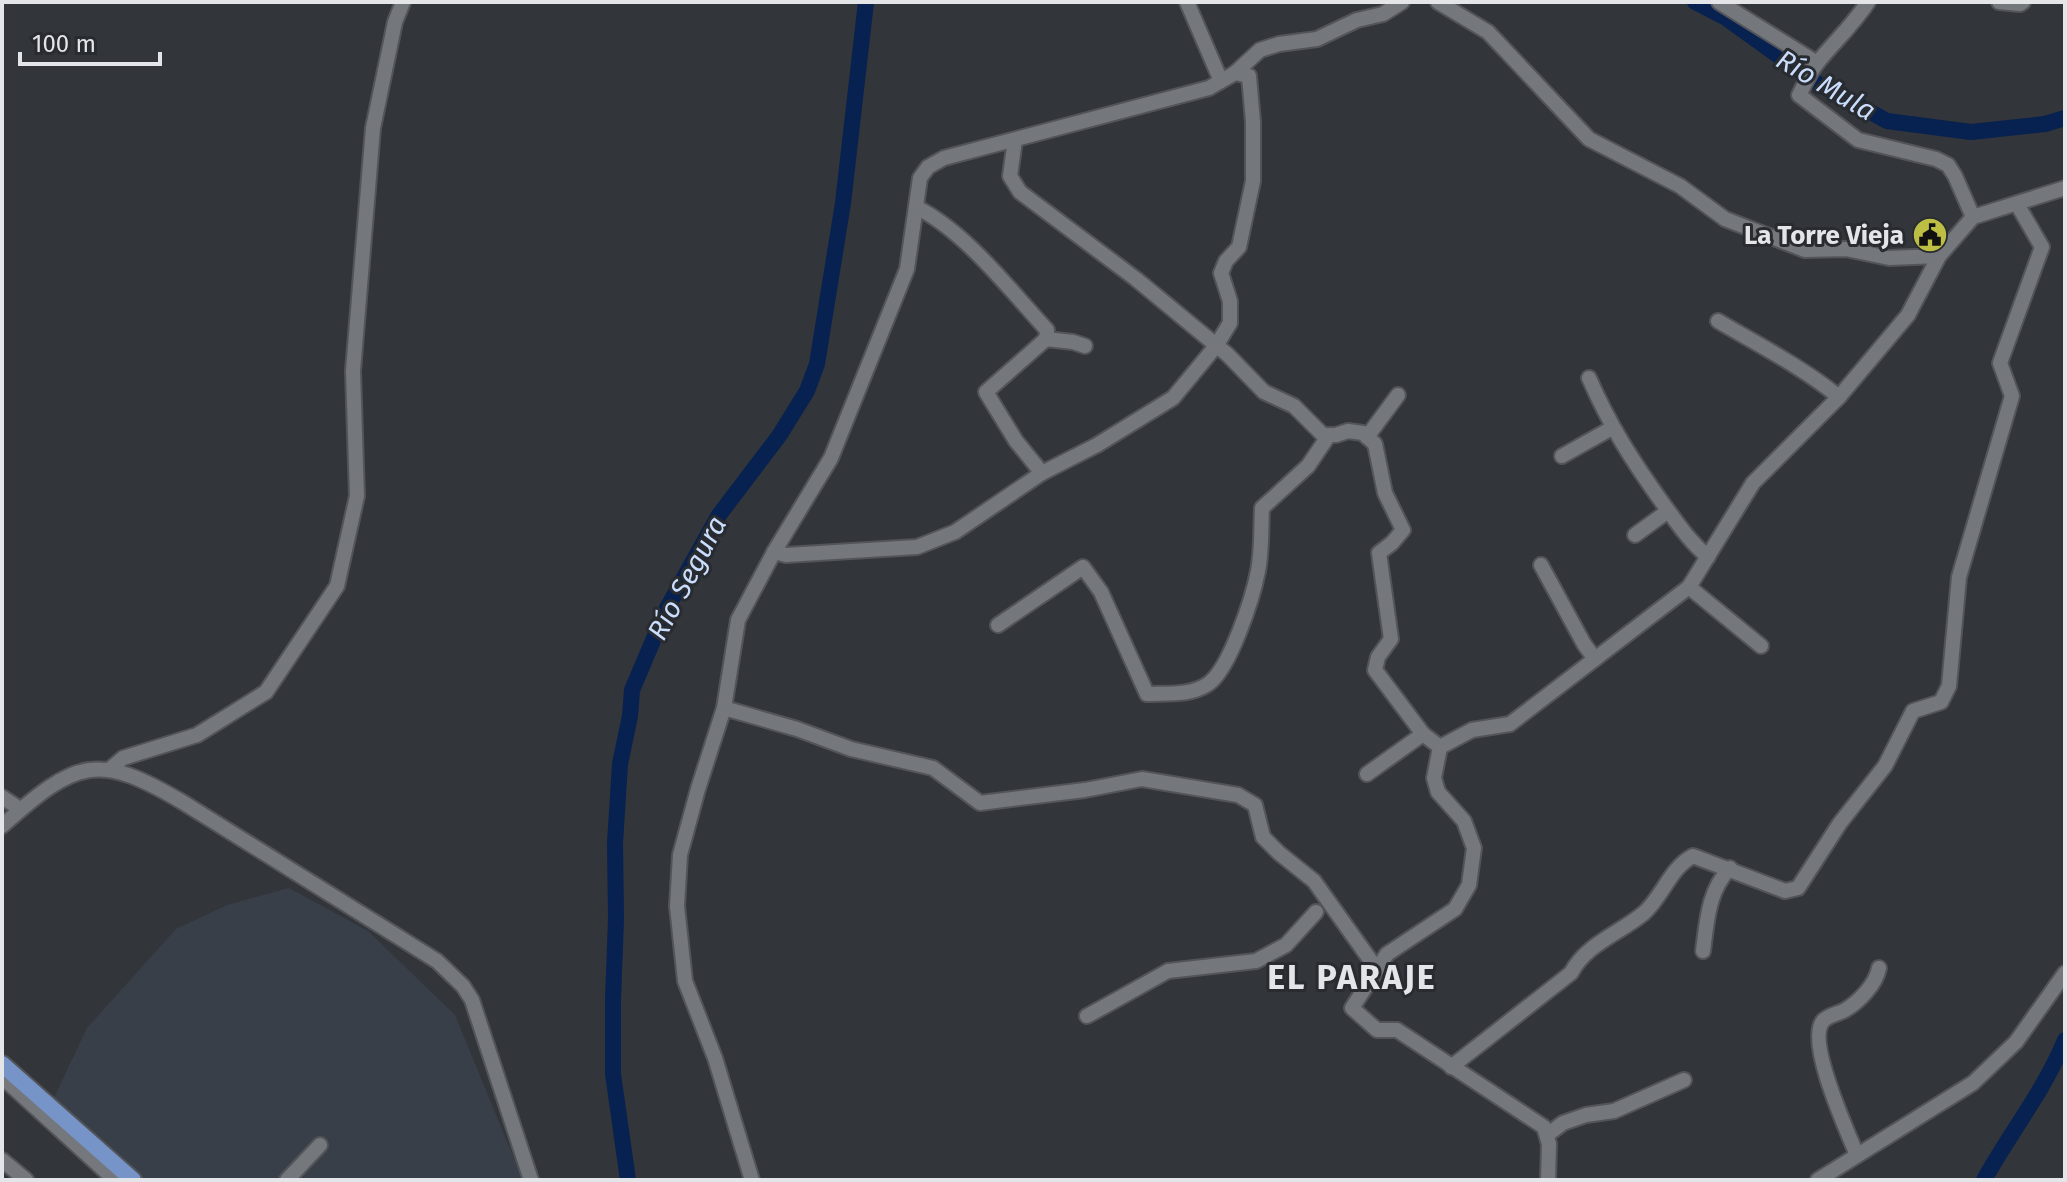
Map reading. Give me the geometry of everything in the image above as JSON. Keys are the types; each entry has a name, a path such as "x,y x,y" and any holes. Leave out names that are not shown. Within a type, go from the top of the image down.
{"main road":[{"path":"2,1064 133,1180"}],"street":[{"path":"109,770 123,758 197,735 266,692 337,586 357,496 353,371 373,128 395,22 403,2"},
{"path":"1187,2 1221,81"},
{"path":"752,1180 715,1058 685,981 677,906 680,855 724,708 738,620 774,552 831,458 907,269 920,178 928,167 944,158 1209,88 1235,73 1260,50 1317,39 1357,20 1383,14 1402,2"},
{"path":"1438,2 1488,32 1589,139 1680,186 1725,219 1805,250 1846,249 1889,258 1939,256"},
{"path":"1719,2 1817,63"},
{"path":"1868,2 1852,27 1817,63 1799,95 1858,140 1936,159 1948,165 1973,217"},
{"path":"1999,2 2023,2"},
{"path":"774,552 786,555 917,547 955,532 1042,473 1097,445 1173,398 1216,346 1230,323 1230,301 1221,273 1226,261 1239,247 1253,181 1249,76 1235,73"},
{"path":"1015,140 1010,176 1020,192 1136,279 1216,346 1264,392 1294,406 1323,435 1348,431 1363,433 1375,444 1385,493 1403,530 1379,553 1391,639 1378,657 1375,670 1423,734 1440,747"},
{"path":"1440,747 1472,730 1510,724 1689,587 1753,483 1839,397 1908,315 1939,256 1973,217 2065,188"},
{"path":"1451,1067 1571,973 1579,958 1646,911 1681,862 1693,856 1785,891 1798,888 1840,823 1885,766 1913,711 1941,702 1949,686 1959,577 2012,396 2000,363 2042,247 2017,204"},
{"path":"916,207 935,217 982,261 1047,330 1046,339 986,392 1016,441 1042,473"},
{"path":"1718,321 1783,361 1806,371 1839,397"},
{"path":"1046,339 1085,346"},
{"path":"1589,378 1612,428 1668,511 1694,545 1708,557"},
{"path":"1367,437 1398,395"},
{"path":"1562,456 1612,428"},
{"path":"998,625 1083,567 1101,592 1147,694 1192,692 1211,682 1228,656 1246,615 1258,569 1262,508 1308,466 1329,435"},
{"path":"1635,535 1668,511"},
{"path":"1541,565 1595,659"},
{"path":"1689,587 1761,646"},
{"path":"724,708 797,729 851,749 933,768 980,803 1085,790 1142,779 1238,795 1255,805 1263,837 1314,881 1376,968"},
{"path":"1367,774 1423,734"},
{"path":"1440,747 1434,778 1438,792 1464,821 1474,848 1469,885 1455,909 1387,954 1352,1008 1377,1030 1397,1030 1544,1127 1548,1180"},
{"path":"2,826 20,809 67,776 99,769 145,780 422,951 449,970 472,1000 531,1180"},
{"path":"2,797 20,809"},
{"path":"1703,951 1710,902 1720,878 1730,868"},
{"path":"1087,1016 1168,971 1256,961 1286,945 1316,912"},
{"path":"1857,1155 1822,1061 1818,1040 1820,1025 1825,1018 1844,1011 1858,1001 1879,968"},
{"path":"1818,1180 1948,1100 1995,1065 2035,1017 2065,973"},
{"path":"2,1077 115,1180"},
{"path":"1547,1135 1563,1123 1586,1115 1614,1111 1684,1080"},
{"path":"287,1180 320,1145"},
{"path":"2,1160 26,1180"}],"shaded area":[{"path":"289,888 368,931 455,1015 523,1180 133,1180 50,1106 87,1028 176,929 227,905"}],"waterway":[{"name":"Río Segura","path":"628,1180 613,1074 613,1000 615,843 620,764 632,690 666,610 719,515 779,436 807,391 817,364 843,203 866,2"},
{"name":"Río Mula","path":"1695,2 1726,18 1815,82 1887,121 1971,132 2045,124 2065,118"},
{"name":"Río Segura","path":"1984,1180 2037,1094 2065,1040"}],"place":[{"name":"La Torre Vieja","path":"1930,235"}],"district":[{"name":"EL PARAJE","path":"1352,977"}]}
